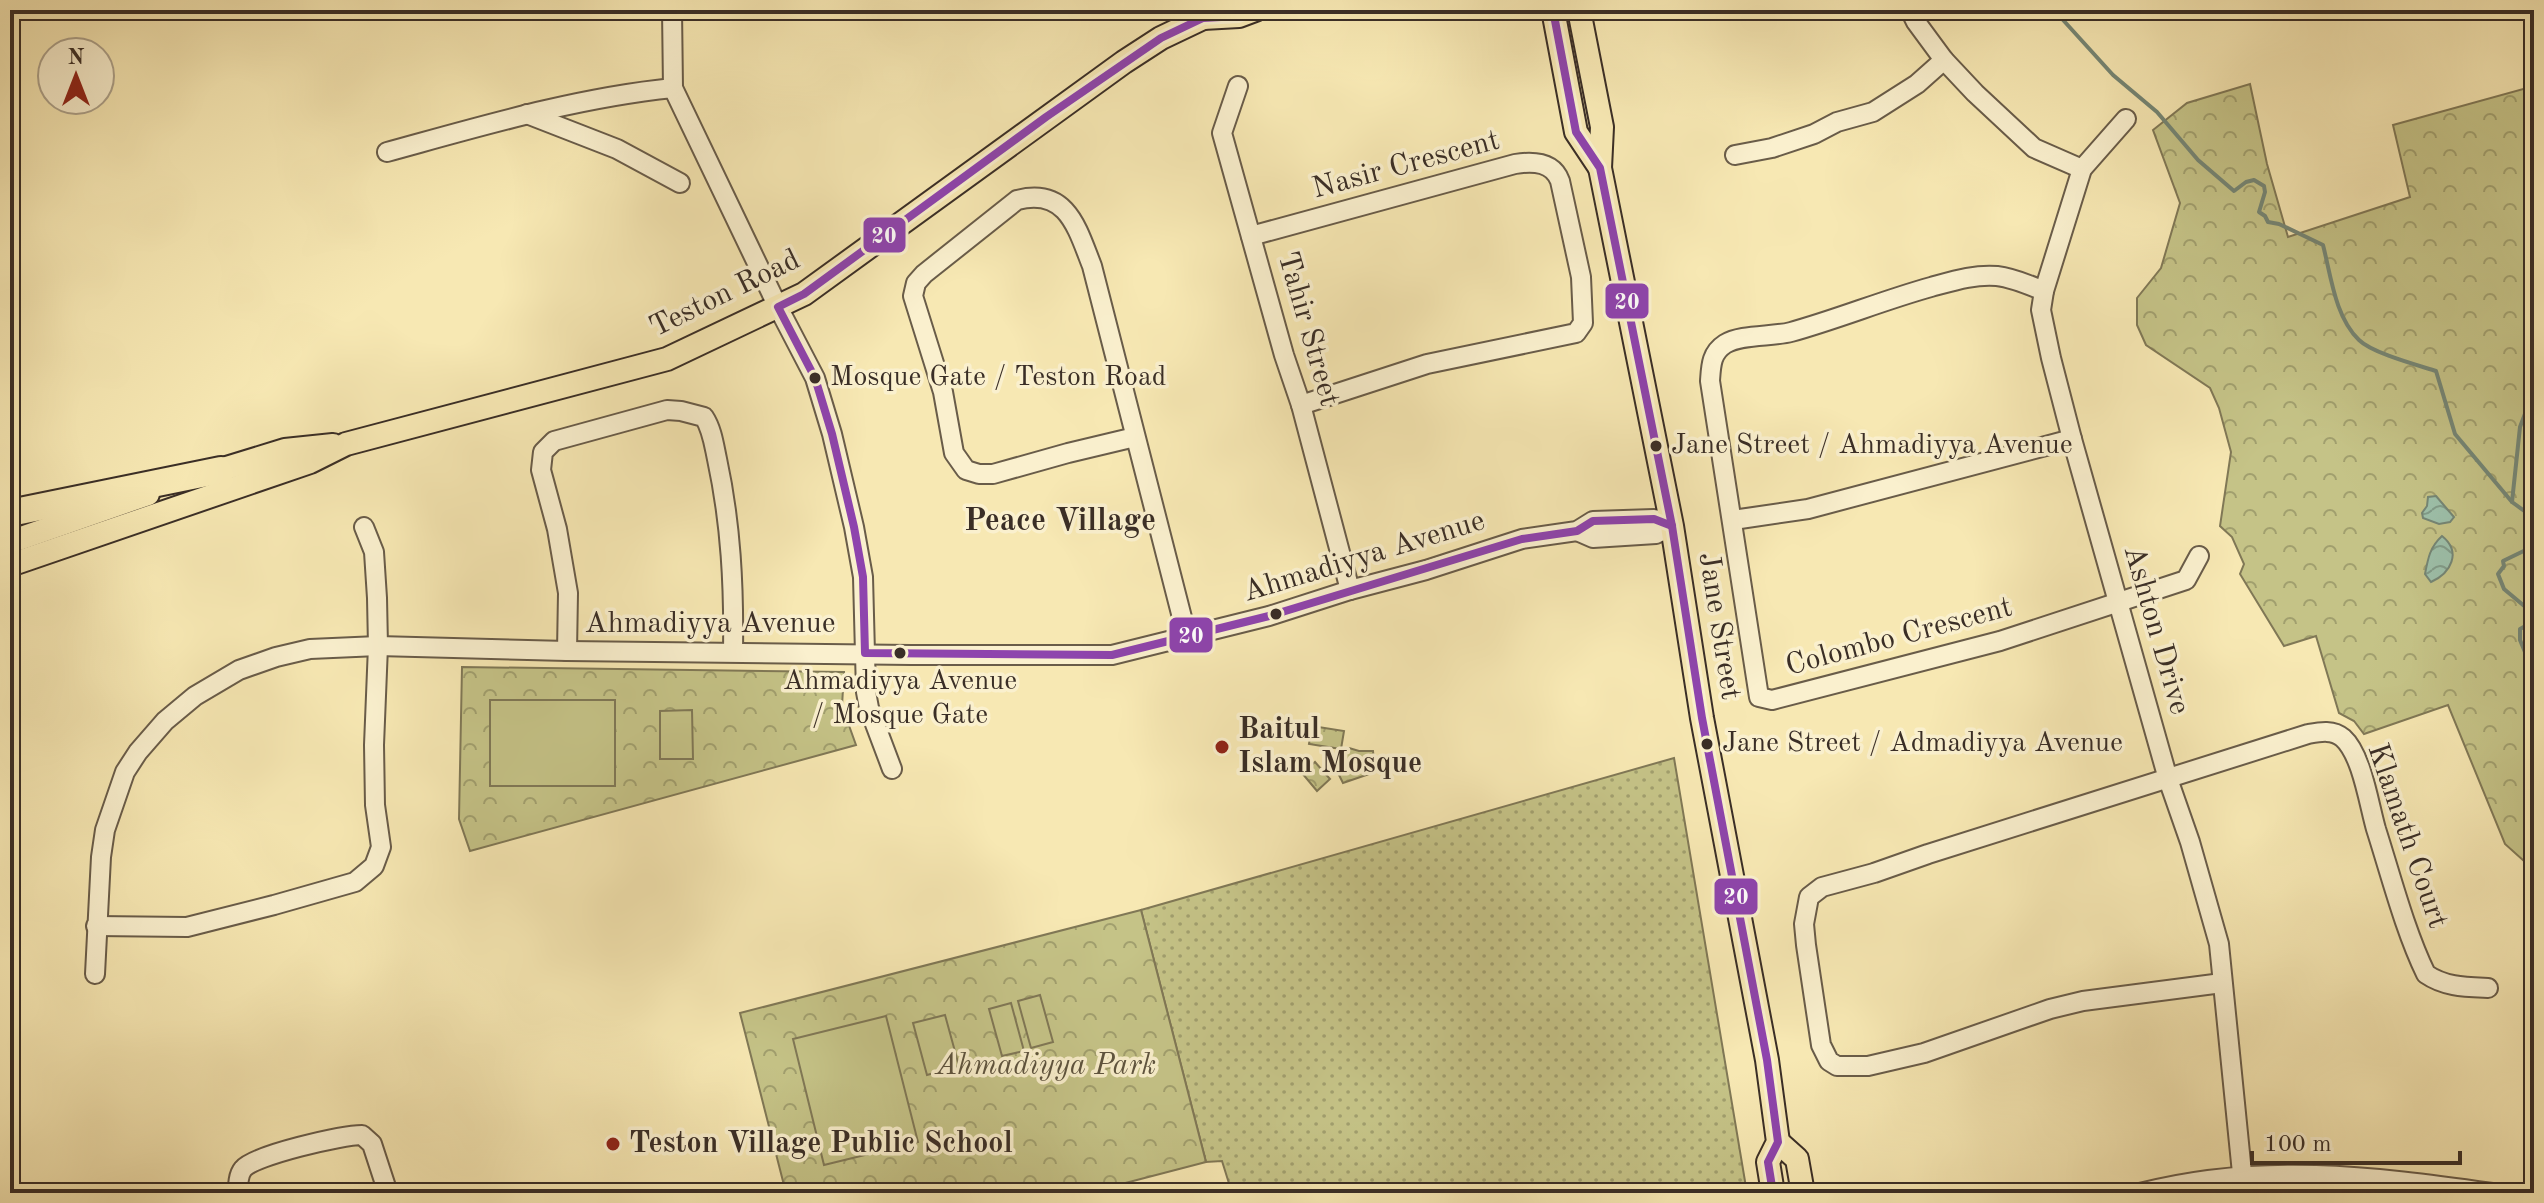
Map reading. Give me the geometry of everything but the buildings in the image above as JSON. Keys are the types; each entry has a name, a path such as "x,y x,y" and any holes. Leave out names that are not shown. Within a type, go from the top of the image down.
{"highway":[{"path":"10,513 221,470"}],"main road":[{"name":"Teston Road","path":"10,542 285,450 346,444 667,359 804,294 1161,38 1207,14 1239,16 1255,10"},
{"name":"Jane Street","path":"1553,10 1576,132 1600,168"},
{"name":"Jane Street","path":"1579,10 1602,127 1600,168 1672,526 1702,718 1767,1060 1778,1142 1768,1162 1773,1193"},
{"name":"Teston Road","path":"10,565 310,462 346,444"},
{"name":"Jane Street","path":"1778,1142 1797,1159 1803,1193"}],"street":[{"path":"672,10 673,88 815,378 832,434 863,577 869,708 892,769"},
{"path":"1910,10 1944,60 2034,148 2082,169"},
{"path":"1735,155 1772,148 1814,134 1837,122 1873,112 1917,84 1944,60"},
{"name":"Tahir Street","path":"1238,86 1222,133 1301,405 1350,590"},
{"path":"387,152 597,98 673,88"},
{"path":"527,114 617,149 680,183"},
{"name":"Ashton Drive","path":"2126,119 2082,169 2044,291 2041,310 2072,439 2168,779 2219,944 2243,1185"},
{"name":"Nasir Crescent","path":"1251,236 1515,164 1528,162 1546,165 1556,171 1560,181 1581,277 1583,323 1576,333 1427,364 1301,405"},
{"path":"1135,437 993,474 966,470 954,453 943,392 913,296 916,283 1017,200 1034,196 1054,201 1075,224 1092,266 1187,637"},
{"name":"Colombo Crescent","path":"2044,291 1998,276 1965,278 1915,291 1788,333 1732,340 1721,346 1711,362 1710,381 1759,697 1772,700 2000,641 2119,602"},
{"path":"567,651 568,593 557,529 541,470 543,452 554,441 667,410 704,417 712,436 723,488 734,580 733,652"},
{"path":"1733,520 1808,509 2072,439"},
{"name":"Ahmadiyya Avenue","path":"95,974 105,830 125,772 165,721 195,696 239,670 276,657 310,649 378,646 567,651 1112,655 1269,616 1522,539 1577,531 1593,521 1654,519 1672,526"},
{"path":"96,926 187,927 355,882 374,866 381,847 375,805 378,646 374,552 364,527"},
{"path":"2119,602 2186,580 2199,556"},
{"name":"Klamath Court","path":"2168,779 2308,734 2330,732 2340,735 2357,762 2426,974 2438,983 2488,988"},
{"path":"2168,779 1822,887 1809,897 1804,924 1821,1045 1829,1061 1837,1066 1868,1066 1924,1053 2050,1009 2129,994 2222,983"},
{"path":"238,1193 244,1168 262,1158 346,1135 362,1135 372,1144 388,1193"},
{"path":"2140,1193 2161,1188 2243,1185 2281,1173 2331,1174 2440,1190 2492,1193"}],"green space":[{"path":"2250,84 2267,164 2288,237 2410,197 2393,125 2534,86 2534,870 2505,844 2448,705 2364,734 2354,721 2339,713 2316,636 2284,646 2240,574 2244,564 2232,537 2220,526 2231,452 2210,388 2146,345 2137,325 2137,298 2161,268 2180,203 2153,130 2187,103"},
{"path":"462,667 844,672 842,706 856,745 470,851 459,819"},
{"path":"490,700 615,700 615,786 490,786"},
{"path":"692,710 693,759 660,759 660,711"},
{"path":"1312,726 1344,731 1341,749 1309,744"},
{"path":"1349,748 1373,751 1375,772 1343,783 1336,769"},
{"path":"1674,758 1747,1193 1232,1193 1222,1161 1206,1162 1141,910"},
{"path":"1315,762 1330,779 1317,791 1302,773"},
{"name":"Ahmadiyya Park","path":"1141,910 1206,1162 1087,1193 786,1193 740,1013"},
{"path":"1040,995 1053,1042 1031,1048 1018,1001"},
{"path":"1011,1003 1024,1051 1002,1056 989,1009"},
{"path":"945,1015 959,1066 927,1075 913,1023"},
{"path":"886,1016 918,1142 824,1165 793,1039"}],"water":[{"path":"2436,496 2454,517 2450,522 2439,524 2423,518 2428,497"},
{"path":"2442,536 2452,549 2452,562 2444,573 2431,582 2425,574 2427,563 2432,549"}],"waterway":[{"path":"2054,10 2113,75 2157,112 2198,160 2234,191 2254,180 2264,186 2259,212 2268,222 2323,245 2335,296 2351,331 2365,345 2436,371 2455,434 2512,502 2534,518"},
{"path":"2512,502 2520,427 2534,390"},
{"path":"2534,546 2503,561 2504,566 2498,574 2504,589 2529,610 2531,623 2520,629 2520,640 2530,664 2534,688"}],"transit line":[{"name":"20","path":"1255,10 1239,16 1203,18 1161,38 1046,117 804,294 778,307 815,378 832,434 863,577 865,653 1112,655 1269,616 1522,539 1577,531 1593,521 1654,519 1672,526"},
{"name":"20","path":"1553,10 1576,132 1600,168 1672,526 1702,718 1767,1060 1778,1142 1768,1162 1773,1193"}],"place":[{"name":"Mosque Gate / Teston Road","path":"815,378"},
{"name":"Jane Street / Ahmadiyya Avenue","path":"1656,446"},
{"name":"Ahmadiyya Avenue / Mosque Gate","path":"900,653"},
{"name":"Jane Street / Admadiyya Avenue","path":"1707,744"},
{"name":"Baitul Islam Mosque","path":"1222,747"},
{"name":"Teston Village Public School","path":"613,1144"}],"district":[{"name":"Peace Village","path":"1060,522"}]}
